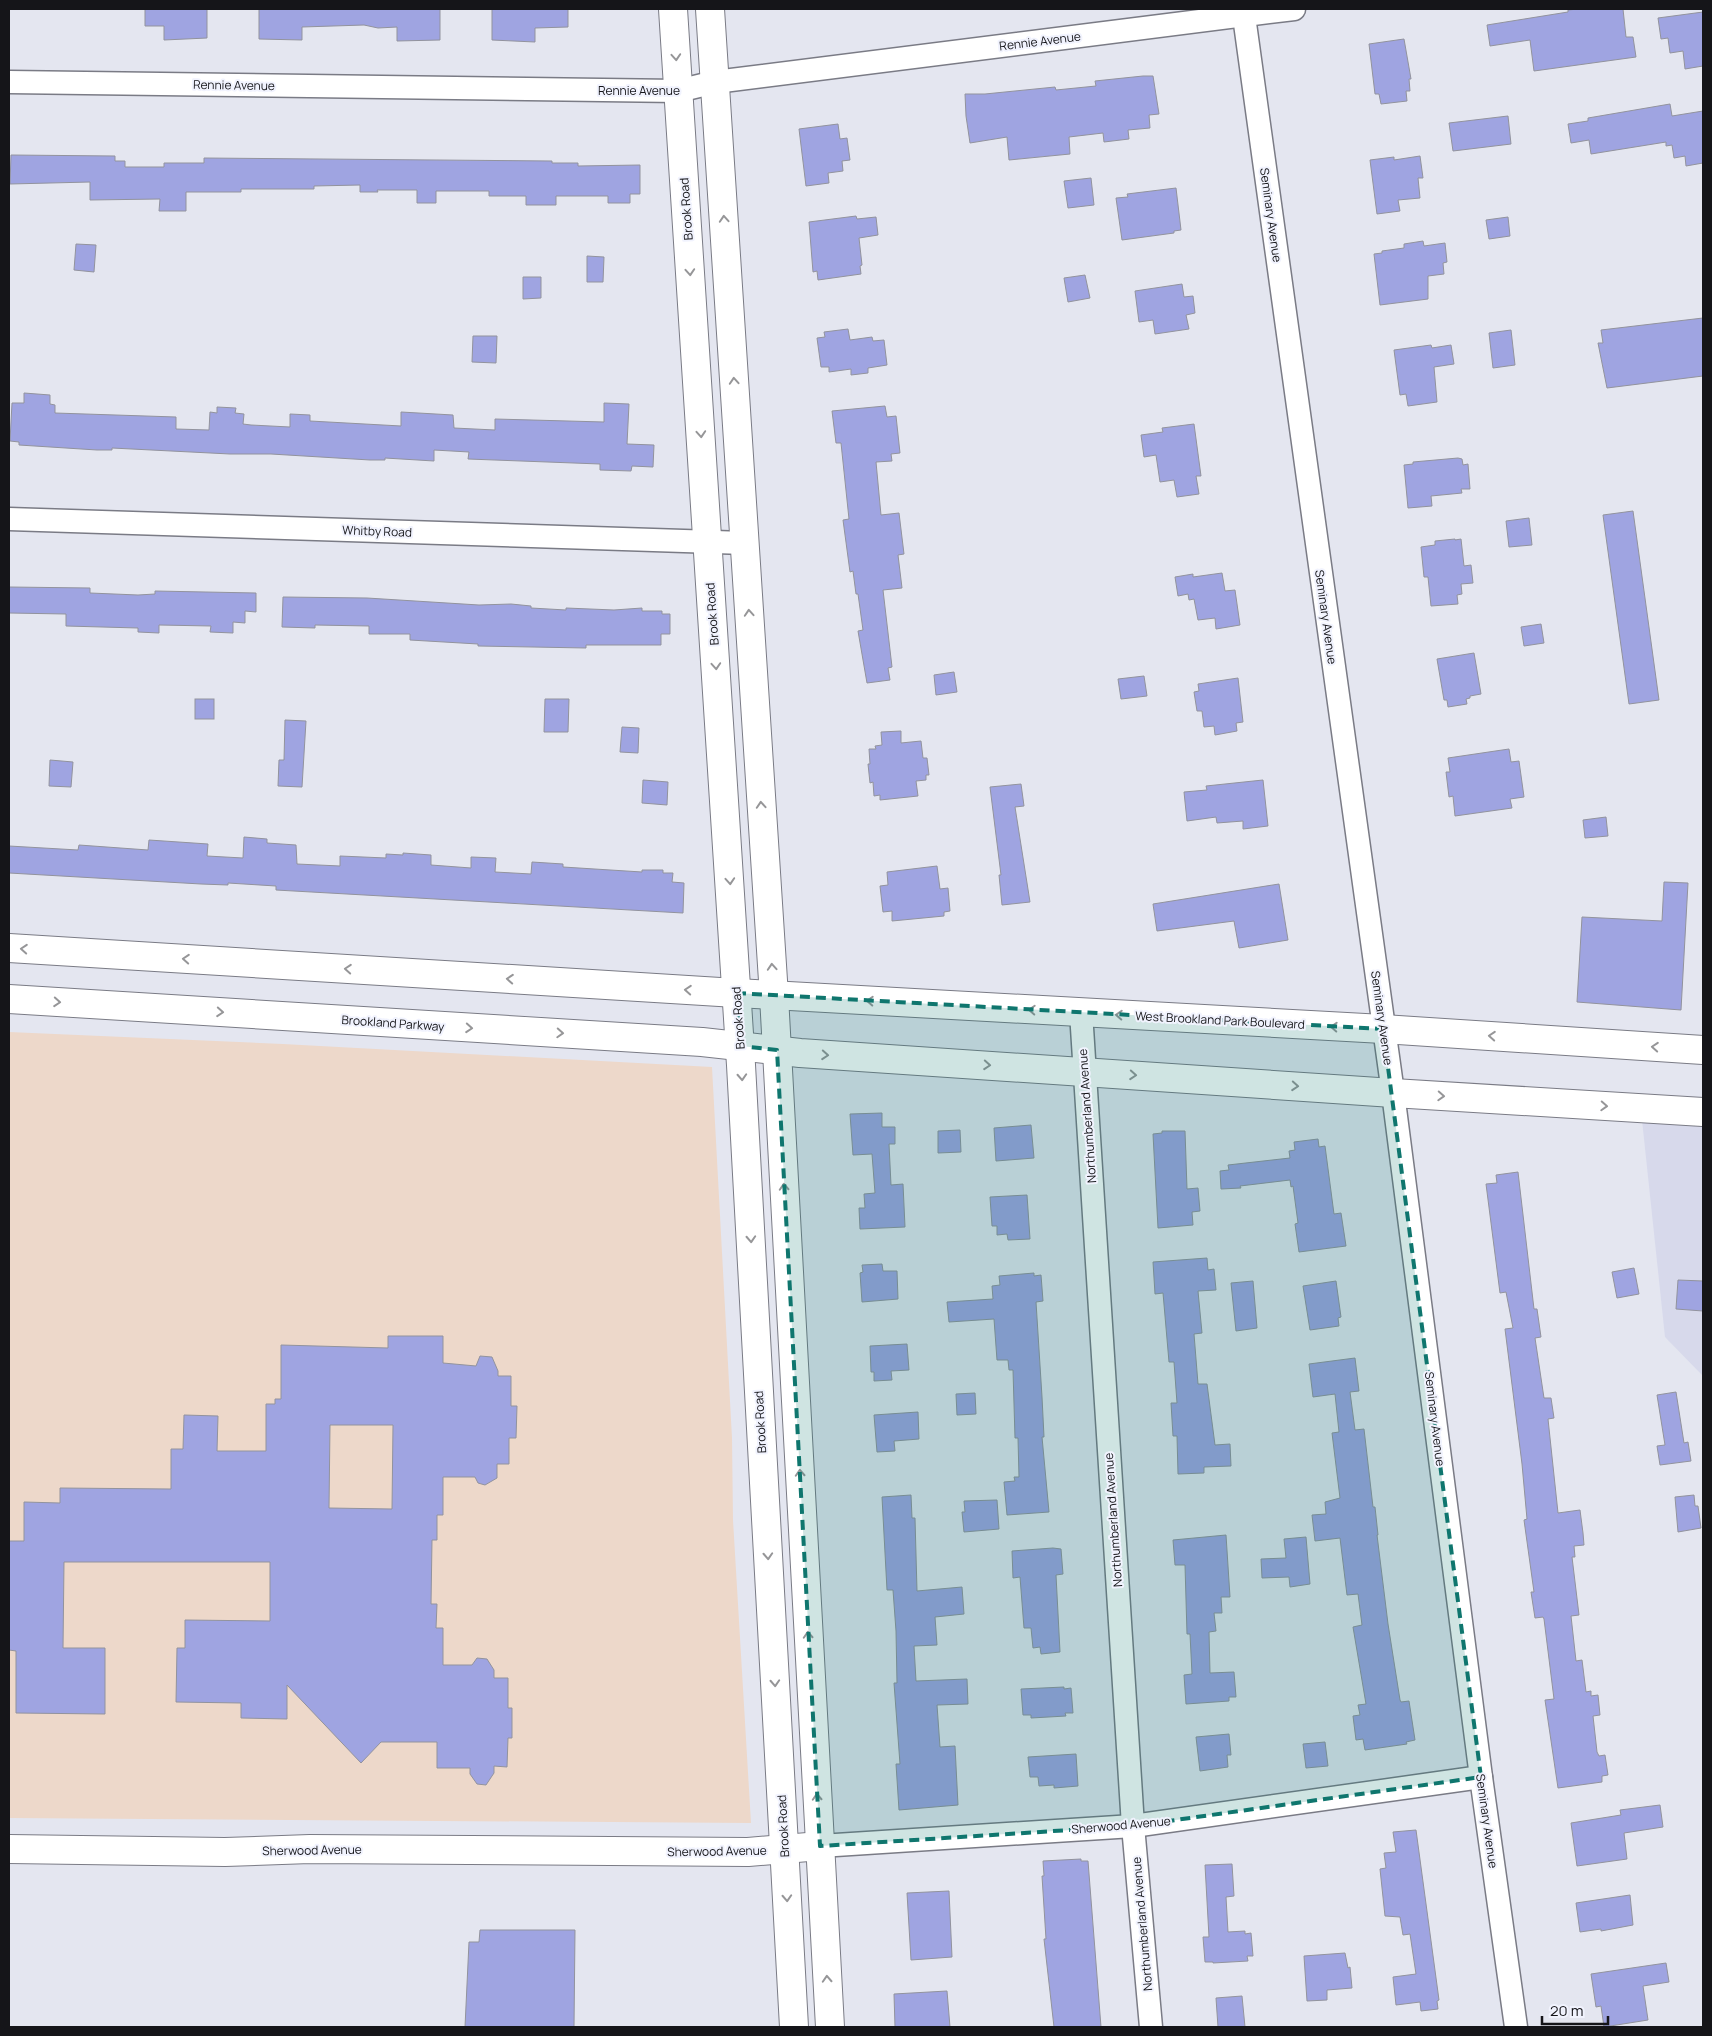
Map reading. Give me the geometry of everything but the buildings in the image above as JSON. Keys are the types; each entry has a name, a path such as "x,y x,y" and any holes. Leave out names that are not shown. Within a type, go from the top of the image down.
{"main road":[{"name":"Brook Road","path":"673,9 740,1046 794,2027"},
{"path":"710,9 774,996 830,2027"},
{"path":"9,948 736,993"},
{"name":"West Brookland Park Boulevard","path":"736,993 1383,1029 1703,1050"},
{"name":"Brookland Parkway","path":"9,999 702,1042 777,1050"},
{"path":"777,1050 1393,1093 1703,1112"},
{"name":"Sherwood Avenue","path":"9,1849 225,1852 320,1850 748,1852 820,1846"}],"street":[{"name":"Rennie Avenue","path":"9,82 678,91 715,82 1243,12 1294,9"},
{"name":"Seminary Avenue","path":"1243,12 1393,1093 1481,1776 1516,2027"},
{"name":"Whitby Road","path":"9,519 745,543"},
{"name":"Northumberland Avenue","path":"1081,1012 1133,1826 1152,2027"},
{"name":"Sherwood Avenue","path":"820,1846 1133,1826 1481,1776"}],"highlighted area":[{"path":"736,993 1383,1029 1481,1777 1133,1826 820,1846 777,1050 740,1046"}],"shaded area":[{"path":"9,1032 283,1044 712,1067 732,1438 733,1520 751,1823 9,1818"},
{"path":"1642,1120 1703,1127 1703,1376 1665,1337"}]}
